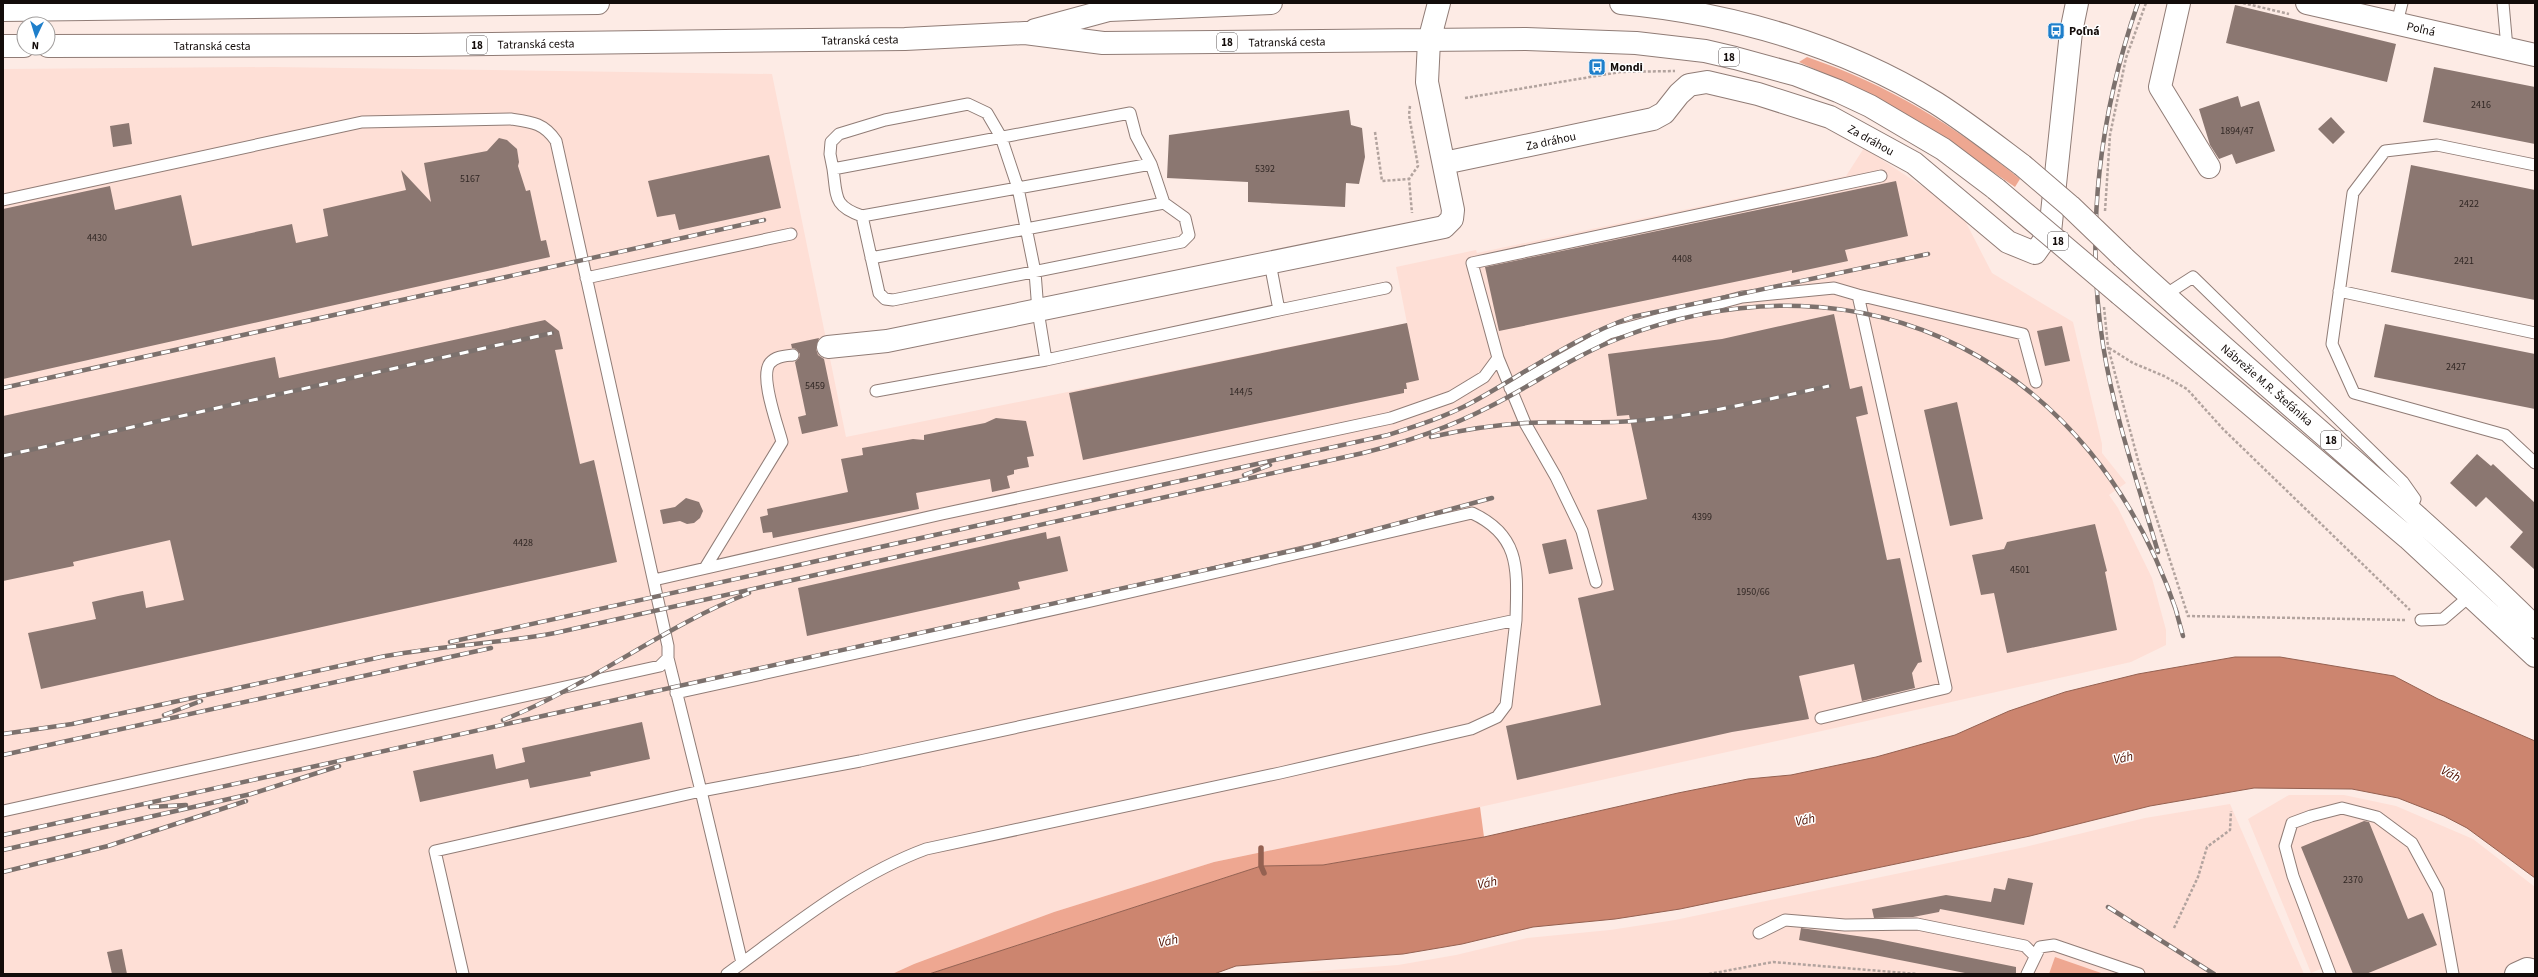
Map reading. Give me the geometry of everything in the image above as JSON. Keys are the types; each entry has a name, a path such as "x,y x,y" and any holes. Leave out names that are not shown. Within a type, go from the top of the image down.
{"main road":[{"path":"3,10 598,3"},
{"name":"Tatranská cesta","path":"1025,33 1109,10 1271,3"},
{"path":"825,348 887,341 1270,264 1444,227 1452,219 1453,210 1427,82 1430,41 1439,3"},
{"name":"18","path":"1621,3 1694,9"},
{"name":"Za dráhou","path":"1444,163 1654,119 1664,113 1679,94 1689,85 1707,82 1758,94 1830,117 1914,163 2008,242 2035,253 2050,232 2071,32 2077,3"},
{"path":"2179,3 2160,87 2208,167"},
{"name":"Poľná","path":"2307,3 2400,13 2507,48 2535,55"},
{"name":"Nábrežie M.R. Štefánika","path":"1694,9 1810,43 1840,54 1935,102 2022,165 2070,206 2165,295 2411,509 2535,627"},
{"name":"Tatranská cesta","path":"56,46 416,45 858,40 1025,33 1103,43 1430,41"},
{"name":"18","path":"1430,41 1526,39 1636,43 1705,51 1764,65 1817,83 1870,106 1944,149 1996,189 2111,299"},
{"path":"3,46 16,46"},
{"name":"Nábrežie M.R. Štefánika","path":"2111,299 2403,534 2471,595 2535,656"},
{"path":"2516,974 2527,969 2535,971"}],"lane":[{"path":"2503,3 2507,48"},
{"path":"1046,360 1038,311 1034,272 1018,188 1002,137 987,113 968,104 885,120 839,134 831,142 830,154 838,201 845,210 862,216 1018,188 1151,164"},
{"path":"833,169 1130,113 1136,136 1151,164 1164,203 1185,218 1189,235 1186,240 893,300 885,299 879,292 870,258 862,216"},
{"path":"3,200 362,122 517,120 530,122 548,129 556,141 666,633 668,658 742,963"},
{"path":"2535,165 2437,145 2386,150 2353,193 2332,344 2354,393 2505,435 2535,463"},
{"path":"1596,582 1582,531 1556,477 1525,423 1498,358 1472,263 1882,176"},
{"path":"870,258 1164,203"},
{"path":"586,278 791,234"},
{"path":"1270,264 1279,310"},
{"path":"2165,295 2193,277 2403,482 2415,499 2411,509"},
{"path":"876,391 1046,360 1386,288"},
{"path":"1510,388 1609,333 1742,296 1834,288 2023,334 2036,382"},
{"path":"2339,291 2535,333"},
{"path":"1821,718 1946,688 1858,295"},
{"path":"705,568 782,442 766,375 770,363 777,357 793,355"},
{"path":"654,580 942,514 1392,418 1451,397 1484,377 1498,358"},
{"path":"676,693 1087,602 1472,513 1491,521 1505,537 1513,553 1516,579 1516,620 1506,705 1497,717 1477,726 1288,771 926,849 900,859 865,878 807,915 727,974"},
{"path":"2421,620 2443,619 2471,595"},
{"path":"463,974 435,851 701,791 860,761 1516,620"},
{"path":"3,811 660,666 668,658"},
{"path":"2330,974 2292,876 2285,846 2292,823 2311,816 2342,808 2377,817 2412,843 2438,892 2453,974"},
{"path":"1759,933 1784,920 1845,925 1917,924 2025,946 2035,956"},
{"path":"2027,974 2040,947 2054,945 2140,974"}],"path":[{"path":"2105,214 2110,135 2126,58 2146,3"},
{"path":"1465,98 1635,71 1682,71"},
{"path":"1375,132 1382,181 1409,180"},
{"path":"2111,299 2108,347 2141,471 2188,616 2421,620"},
{"path":"2108,347 2133,363 2164,376 2187,389 2223,429 2421,620"},
{"path":"2174,928 2198,877 2207,847 2230,830 2231,811"},
{"path":"1709,974 1773,962 1917,974"}],"shaded area":[{"path":"1807,57 1866,80 1920,108 1970,141 2020,179 2015,187 1923,124 1877,98 1799,62"},
{"path":"272,67 772,74 846,437 1407,323 1396,267 1476,250 1477,253 1846,176 1864,148 1960,211 1992,273 2073,322 2102,444 2102,453 2126,483 2109,495 2118,508 2152,578 2166,630 2166,645 2131,662 1480,807 1214,862 1054,912 914,964 892,974 3,974 3,69"},
{"path":"2289,795 2344,795 2396,806 2473,839 2535,887 2535,974 2325,974 2323,968 2311,973 2248,819"},
{"path":"2230,804 2304,974 1279,974 1398,965 1456,955 1527,938 1610,930 1675,920 2025,847 2145,818"},
{"path":"1480,807 1484,837 1323,865 1261,866 929,974 892,974 914,964 1054,912 1214,862"},
{"path":"2055,957 2104,974 2049,974"}],"water":[{"name":"Váh","path":"2235,657 2280,657 2394,676 2438,699 2535,741 2535,878 2467,828 2444,816 2398,798 2352,789 2254,788 2150,806 2030,836 1680,909 1615,919 1533,927 1462,944 1403,954 1236,966 1214,974 929,974 1261,866 1323,865 1484,837 1678,793 1748,779 1791,775 1876,757 1955,735 2009,711 2065,692 2138,674"}],"building":[{"path":"2235,5 2396,44 2387,82 2226,43"},
{"path":"2434,67 2535,87 2535,144 2423,122"},
{"path":"2238,96 2241,107 2259,101 2275,151 2236,164 2232,154 2219,159 2210,145 2199,109"},
{"path":"1349,110 1351,125 1362,128 1365,157 1359,184 1346,183 1345,207 1248,202 1248,182 1167,178 1169,135"},
{"path":"2331,117 2345,132 2333,144 2318,129"},
{"path":"129,123 132,144 113,147 110,126"},
{"path":"499,138 507,140 517,149 519,162 518,166 526,191 530,190 541,241 546,240 550,257 3,379 3,209 110,186 115,210 181,195 192,246 292,224 296,243 328,236 323,209 406,190 401,170 431,202 424,163 487,151"},
{"path":"769,155 781,208 679,230 675,214 657,217 648,181"},
{"path":"2411,165 2535,190 2535,300 2391,272"},
{"path":"1896,181 1908,236 1845,250 1848,261 1792,273 1792,270 1499,331 1485,267"},
{"path":"1834,314 1850,389 1862,386 1868,414 1856,417 1887,560 1900,558 1922,662 1918,663 1912,673 1915,688 1862,701 1854,664 1799,676 1809,719 1732,732 1517,780 1506,726 1601,705 1578,598 1614,590 1597,510 1647,499 1629,415 1617,416 1608,354 1722,339"},
{"path":"545,320 559,331 563,349 555,350 580,464 594,460 617,562 41,689 28,633 96,619 92,602 118,596 143,591 146,608 184,600 170,540 73,562 74,566 3,581 3,416 275,357 279,378"},
{"path":"1407,323 1419,380 1406,383 1407,389 1404,389 1404,393 1083,460 1069,393"},
{"path":"2385,324 2535,354 2535,409 2374,377"},
{"path":"2062,326 2070,361 2045,366 2037,331"},
{"path":"819,338 816,349 818,355 824,359 838,426 802,434 798,417 806,415 795,362 799,358 800,354 796,349 792,348 791,344"},
{"path":"1957,402 1983,519 1950,526 1924,410"},
{"path":"996,418 1026,421 1034,456 1027,457 1029,467 1014,470 1014,474 1007,476 1010,488 992,492 990,479 916,493 919,509 773,538 772,532 763,533 760,517 768,515 767,509 848,492 841,459 863,455 862,448 913,439 924,440 924,435 985,423"},
{"path":"2477,454 2491,466 2493,464 2535,503 2535,570 2510,547 2523,532 2486,497 2476,507 2450,483"},
{"path":"686,498 699,502 703,511 700,518 694,523 687,524 680,521 663,524 660,510 675,507"},
{"path":"2095,524 2107,571 2105,572 2117,630 2007,653 1994,593 1981,595 1972,555 2004,549 2007,542"},
{"path":"1046,532 1047,539 1060,536 1068,571 1018,582 1020,589 807,636 798,588"},
{"path":"1566,539 1573,569 1549,574 1542,544"},
{"path":"642,722 650,759 590,772 591,776 530,788 528,779 420,802 413,771 493,754 496,769 525,762 522,748"},
{"path":"2364,821 2369,822 2408,919 2423,913 2437,945 2366,974 2353,974 2301,847"},
{"path":"2008,878 2033,883 2024,925 1940,909 1939,912 1913,917 1874,918 1872,909 1946,895 1991,902 1994,888 2005,890"},
{"path":"1801,928 1878,939 2016,967 2016,974 1970,974 1799,940"},
{"path":"122,949 127,974 112,974 107,952"}],"waterway":[{"path":"1261,848 1261,866 1264,873"}],"railway":[{"path":"2138,3 2125,44 2105,129 2096,215 2096,258 2098,302 2103,345 2113,397 2158,552"},
{"path":"3,388 764,220"},
{"path":"450,642 1388,435 1451,413 1491,392 1589,335 1632,317 1928,254"},
{"path":"376,658 555,633 1363,453 1411,439 1474,415 1586,353 1620,338 1712,312 1800,306 1884,318 1961,347 2030,392 2090,452 2139,526 2177,613"},
{"path":"3,456 552,333"},
{"path":"1431,437 1478,428 1513,424 1539,422 1620,422 1659,419 1732,407 1829,386"},
{"path":"1244,475 1270,465"},
{"path":"3,835 1314,546 1492,498"},
{"path":"503,720 565,691 686,622 749,593"},
{"path":"2175,607 2183,636"},
{"path":"3,755 491,648"},
{"path":"3,734 72,724 381,657"},
{"path":"164,715 201,701"},
{"path":"3,850 251,794 339,766"},
{"path":"3,872 108,846 246,801"},
{"path":"150,807 186,805"},
{"path":"2108,907 2214,974"}],"place":[{"name":"Poľná","path":"2056,31"},
{"name":"Mondi","path":"1597,67"}]}
